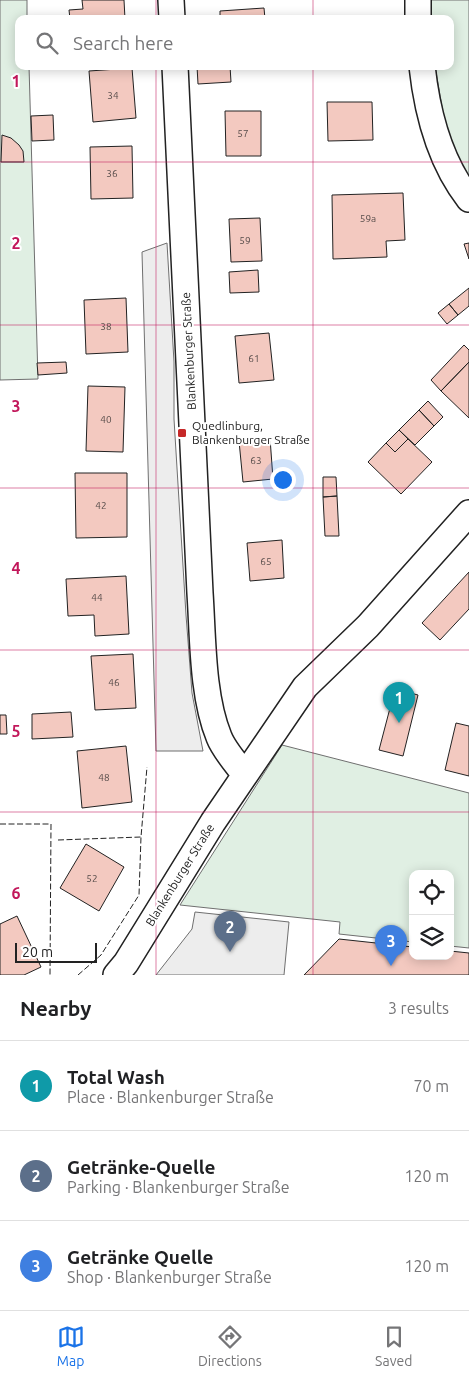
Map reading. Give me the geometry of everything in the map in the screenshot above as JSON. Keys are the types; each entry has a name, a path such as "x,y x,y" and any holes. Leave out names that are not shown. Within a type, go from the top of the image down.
{"street":[{"path":"171,0 172,15"},
{"path":"418,0 418,15"},
{"name":"Blankenburger Straße","path":"174,70 206,680 211,713 219,739 245,775"},
{"path":"422,70 424,86 444,156 469,199"},
{"name":"Blankenburger Straße","path":"116,975 126,963 213,822 305,687 368,626 469,513"}],"green space":[{"path":"0,0 27,0 27,15 15,15 15,70 29,70 38,379 0,380"},
{"path":"428,0 469,0 469,180 453,150 444,119 436,70 454,70 454,15 429,15"},
{"path":"282,745 469,793 469,948 454,946 454,870 409,870 409,942 339,934 340,922 180,905"}],"shaded area":[{"path":"167,243 174,362 174,419 186,615 192,693 203,751 156,751 142,252"},
{"path":"195,912 289,922 284,975 156,975 192,929"}],"building":[{"path":"82,0 124,0 125,15 70,15 69,10 83,9"},
{"path":"264,8 265,15 220,15 220,11"},
{"path":"132,70 136,118 93,122 89,71"},
{"path":"197,70 230,70 231,82 198,84"},
{"path":"327,102 372,102 373,140 328,141"},
{"path":"225,111 261,111 261,156 226,156"},
{"path":"53,115 54,140 32,141 31,116"},
{"path":"2,135 11,138 19,145 23,151 24,162 1,162"},
{"path":"132,146 133,198 91,199 90,147"},
{"path":"403,193 405,240 386,241 387,257 333,259 332,195"},
{"path":"260,218 262,261 231,262 229,219"},
{"path":"469,243 469,259 464,244"},
{"path":"258,270 259,292 230,293 229,272"},
{"path":"469,288 469,306 458,315 449,304"},
{"path":"126,298 128,352 86,354 84,300"},
{"path":"449,304 458,315 447,324 438,313"},
{"path":"269,333 274,380 239,383 235,336"},
{"path":"464,345 469,350 469,362 441,391 431,380"},
{"path":"66,362 67,373 38,375 37,363"},
{"path":"469,362 469,418 441,391"},
{"path":"88,386 125,387 123,452 86,451"},
{"path":"428,401 443,417 434,426 419,410"},
{"path":"419,410 434,426 415,445 399,430"},
{"path":"399,430 408,439 395,452 386,443"},
{"path":"270,438 273,479 243,482 239,441"},
{"path":"408,439 432,462 401,494 368,462 386,443 395,452"},
{"path":"75,473 127,473 127,537 76,538"},
{"path":"323,477 336,477 337,496 323,497"},
{"path":"337,496 339,536 325,536 323,497"},
{"path":"282,540 284,578 250,581 247,543"},
{"path":"469,572 469,609 440,640 422,623"},
{"path":"126,576 129,634 95,636 94,615 68,616 66,579"},
{"path":"133,654 136,708 95,710 91,656"},
{"path":"395,689 418,695 403,756 379,750"},
{"path":"71,712 73,737 32,739 32,714"},
{"path":"0,715 6,715 7,734 0,734"},
{"path":"456,723 469,726 469,776 445,770"},
{"path":"126,746 132,802 82,808 77,751"},
{"path":"86,844 124,867 99,911 60,888"},
{"path":"17,916 41,967 24,975 0,975 0,924"},
{"path":"339,939 409,947 409,960 454,960 454,951 469,953 469,975 304,975"}],"fence":[{"path":"78,975 101,955 139,895 141,837 147,767"},
{"path":"0,824 51,824 50,975"},
{"path":"58,840 141,837"}],"place":[{"name":"Quedlinburg, Blankenburger Straße","path":"182,433"},
{"name":"Total Wash","path":"399,723"},
{"name":"Getränke-Quelle","path":"230,952"},
{"name":"Getränke Quelle","path":"391,966"}]}
